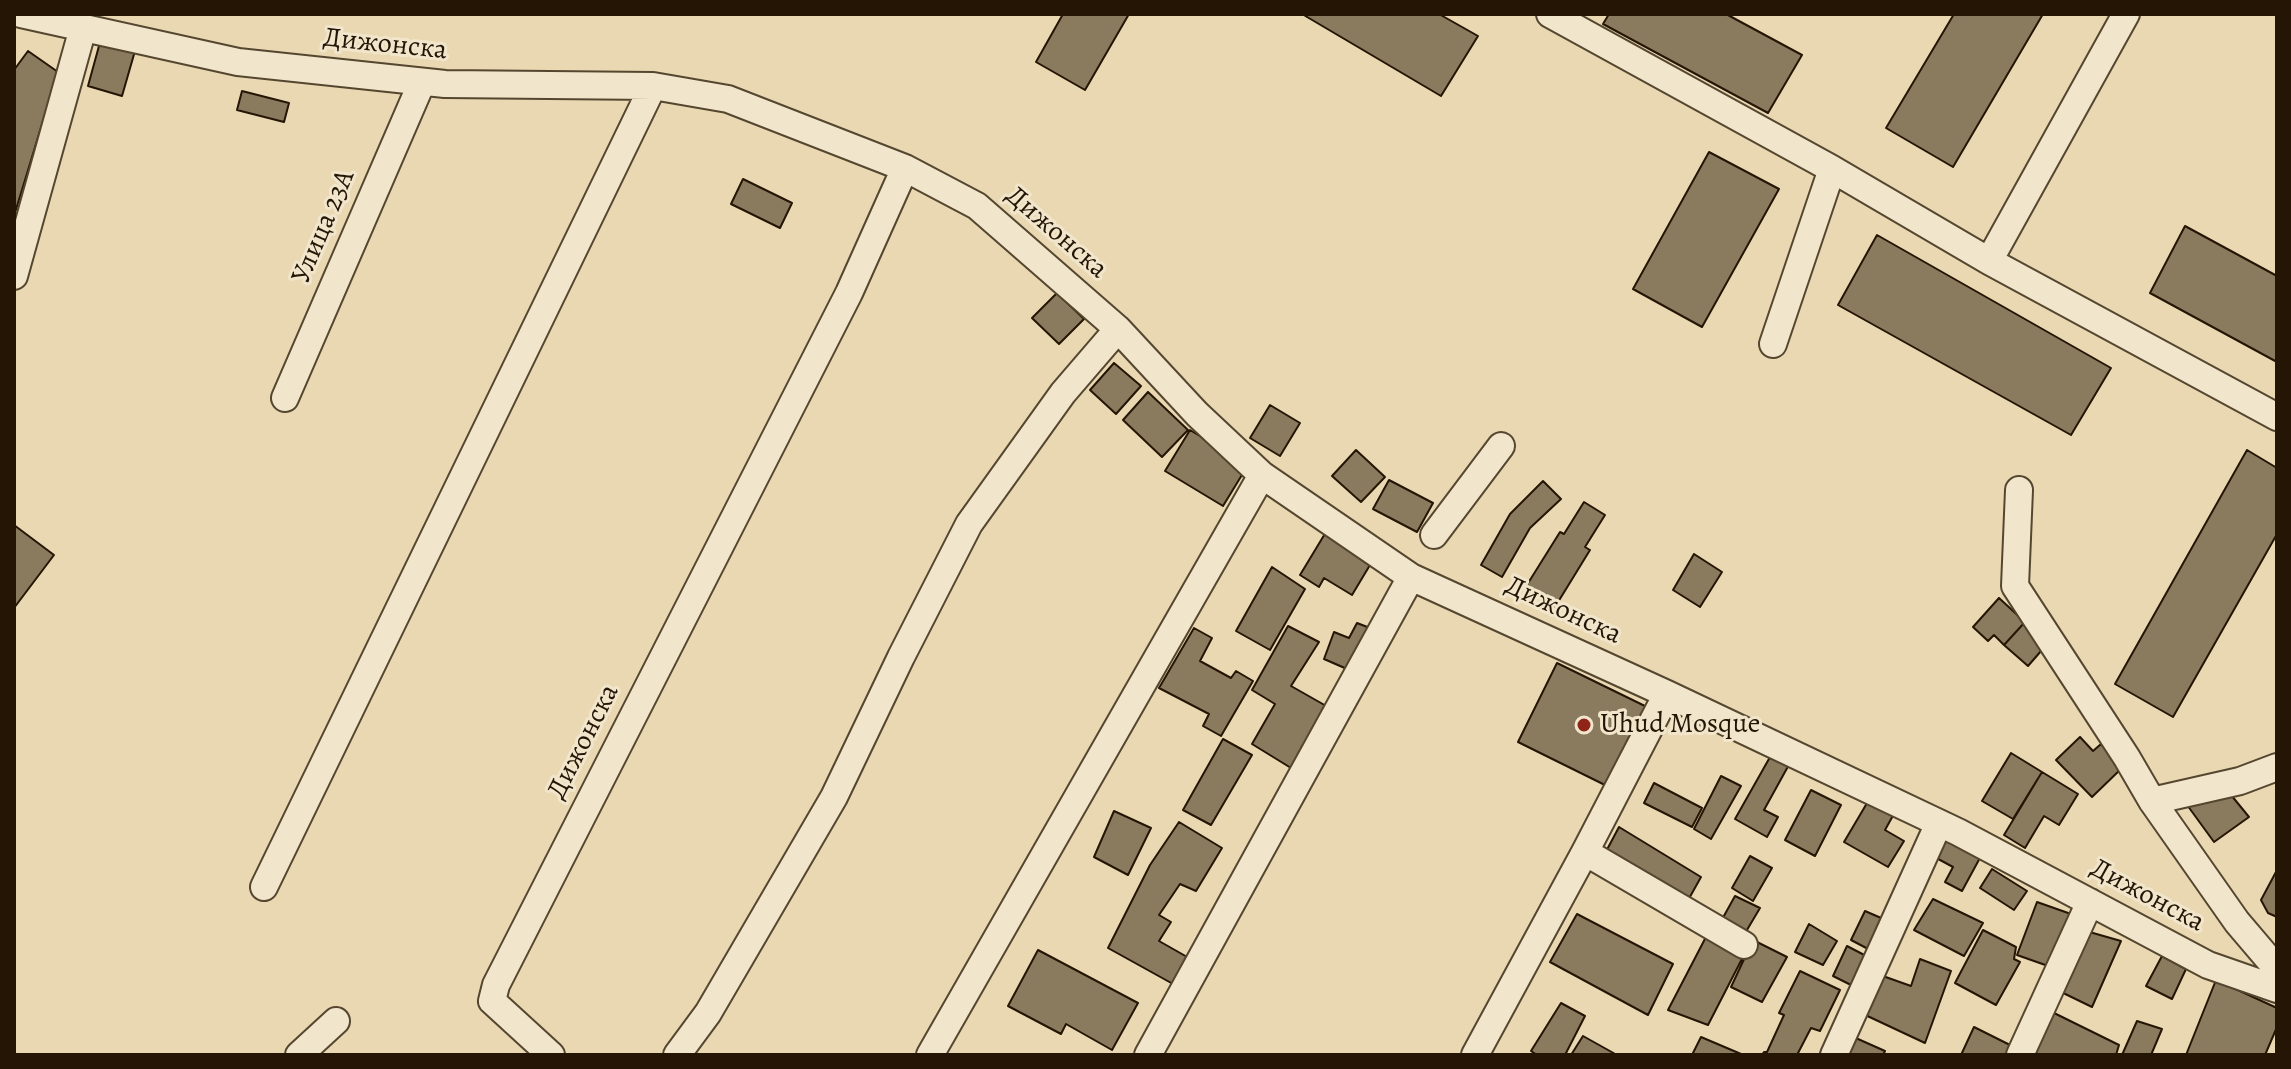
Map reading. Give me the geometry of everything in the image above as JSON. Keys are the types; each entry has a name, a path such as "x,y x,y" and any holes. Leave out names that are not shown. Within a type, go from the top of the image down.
{"street":[{"name":"Дижонска","path":"21,14 238,62 422,82 653,86 728,99 905,168 977,206 1118,329 1197,414 1262,475 1411,577 1939,823 2208,965 2277,989"},
{"path":"1550,14 1832,169 1989,261 2277,417"},
{"path":"1989,261 2126,14"},
{"path":"14,276 83,28"},
{"name":"Улица 23А","path":"285,398 422,82"},
{"path":"264,887 653,86"},
{"name":"Дижонска","path":"551,1055 492,1001 496,985 849,293 905,168"},
{"path":"1773,344 1832,169"},
{"path":"677,1055 723,987 834,797 969,524 1063,393 1118,329"},
{"path":"1434,535 1501,446"},
{"path":"930,1055 1262,475"},
{"path":"2019,490 2015,586 2152,801 2237,922 2277,969"},
{"path":"1148,1055 1411,577"},
{"path":"1483,1052 1667,694"},
{"path":"2152,801 2240,781 2277,767"},
{"path":"1834,1055 1939,823"},
{"path":"1585,852 1744,945"},
{"path":"2020,1055 2090,902"},
{"path":"299,1055 336,1021"}],"building":[{"path":"1063,14 1129,14 1085,90 1036,62"},
{"path":"1302,14 1439,14 1478,36 1441,96"},
{"path":"1609,14 1726,14 1802,55 1768,113 1603,24"},
{"path":"1954,14 2043,14 1953,167 1886,128"},
{"path":"102,35 137,44 122,96 88,86"},
{"path":"28,51 58,72 14,216 14,70"},
{"path":"242,91 289,103 284,122 237,110"},
{"path":"1709,152 1779,189 1702,327 1633,289"},
{"path":"743,179 792,203 780,228 731,204"},
{"path":"2185,226 2277,276 2277,362 2150,293"},
{"path":"1877,235 2111,368 2071,435 1838,305"},
{"path":"1057,293 1084,319 1059,344 1032,318"},
{"path":"1114,363 1141,386 1116,414 1090,390"},
{"path":"1148,392 1188,430 1162,457 1123,420"},
{"path":"1270,405 1300,423 1280,456 1250,438"},
{"path":"1190,430 1248,465 1223,506 1165,471"},
{"path":"1356,450 1385,477 1361,502 1332,476"},
{"path":"2247,450 2277,468 2277,534 2173,717 2115,684"},
{"path":"1389,480 1433,503 1417,532 1373,509"},
{"path":"1543,481 1561,499 1530,528 1502,577 1481,565 1510,514"},
{"path":"1584,502 1605,515 1585,547 1590,550 1555,607 1525,588 1560,532 1564,534"},
{"path":"14,525 54,555 14,608"},
{"path":"1326,532 1373,560 1352,595 1324,578 1319,587 1300,575"},
{"path":"1694,554 1722,572 1700,607 1673,590"},
{"path":"1272,567 1305,589 1270,650 1236,631"},
{"path":"1999,598 2025,622 2004,645 1994,635 1988,641 1973,627"},
{"path":"2025,622 2048,643 2028,666 2004,645"},
{"path":"1357,623 1370,628 1347,669 1324,659 1334,632 1349,638"},
{"path":"1288,626 1319,642 1291,686 1328,707 1291,768 1252,744 1275,704 1252,690"},
{"path":"1194,628 1212,638 1200,661 1231,678 1236,671 1253,681 1221,736 1203,726 1209,714 1159,688"},
{"name":"Uhud Mosque","path":"1557,663 1649,708 1609,787 1518,742"},
{"path":"2080,737 2093,751 2101,744 2123,767 2092,797 2056,760"},
{"path":"1223,739 1252,755 1211,825 1183,810"},
{"path":"1774,750 1791,761 1764,810 1778,817 1767,837 1735,819"},
{"path":"2011,753 2042,772 2013,819 1982,801"},
{"path":"2042,772 2078,794 2059,825 2044,816 2025,848 2004,835"},
{"path":"1721,776 1741,786 1711,839 1694,829"},
{"path":"1654,783 1702,808 1692,827 1644,803"},
{"path":"1811,790 1841,805 1815,856 1785,840"},
{"path":"2227,790 2249,817 2214,842 2182,798"},
{"path":"1870,798 1895,812 1885,830 1904,841 1888,867 1844,842"},
{"path":"1114,811 1151,828 1128,875 1094,857"},
{"path":"1179,822 1222,848 1196,891 1180,884 1159,915 1171,922 1159,941 1189,958 1173,984 1108,948 1150,865"},
{"path":"1619,827 1701,877 1686,904 1602,859"},
{"path":"1940,834 1981,856 1962,891 1945,882 1953,867 1929,854"},
{"path":"1750,856 1772,868 1753,901 1732,888"},
{"path":"1992,869 2027,891 2014,910 1980,888"},
{"path":"2277,870 2277,917 2268,913 2261,900"},
{"path":"1735,896 1760,908 1744,935 1720,923"},
{"path":"1933,899 1983,923 1964,956 1914,930"},
{"path":"2037,902 2071,914 2051,967 2017,955"},
{"path":"1865,911 1888,921 1872,951 1851,940"},
{"path":"1577,914 1673,964 1648,1015 1550,962"},
{"path":"1809,924 1837,941 1823,965 1795,952"},
{"path":"1983,930 2016,947 2014,959 2020,962 1996,1005 1955,983"},
{"path":"2086,931 2121,941 2092,1007 2057,990"},
{"path":"1707,935 1744,955 1708,1025 1668,1010"},
{"path":"1753,940 1787,957 1762,1002 1731,987"},
{"path":"1847,946 1872,959 1857,988 1833,976"},
{"path":"1038,950 1138,1003 1112,1050 1066,1024 1061,1034 1008,1006"},
{"path":"2162,956 2186,969 2172,999 2146,986"},
{"path":"1920,959 1951,971 1925,1043 1861,1013 1880,975 1911,986"},
{"path":"1800,971 1840,990 1820,1031 1811,1028 1797,1055 1762,1055 1767,1052 1784,1015 1779,1013"},
{"path":"2216,980 2277,1008 2277,1027 2265,1055 2186,1055"},
{"path":"1561,1003 1585,1016 1565,1055 1537,1055 1531,1051"},
{"path":"2050,1011 2119,1045 2116,1055 2029,1055"},
{"path":"2137,1021 2162,1029 2151,1055 2122,1055"},
{"path":"1974,1027 2016,1048 2012,1055 1961,1055"},
{"path":"1849,1035 1885,1051 1883,1055 1839,1055"},
{"path":"1583,1036 1617,1055 1571,1055"},
{"path":"1701,1037 1741,1054 1692,1055"}],"place":[{"name":"Uhud Mosque","path":"1584,725"}]}
